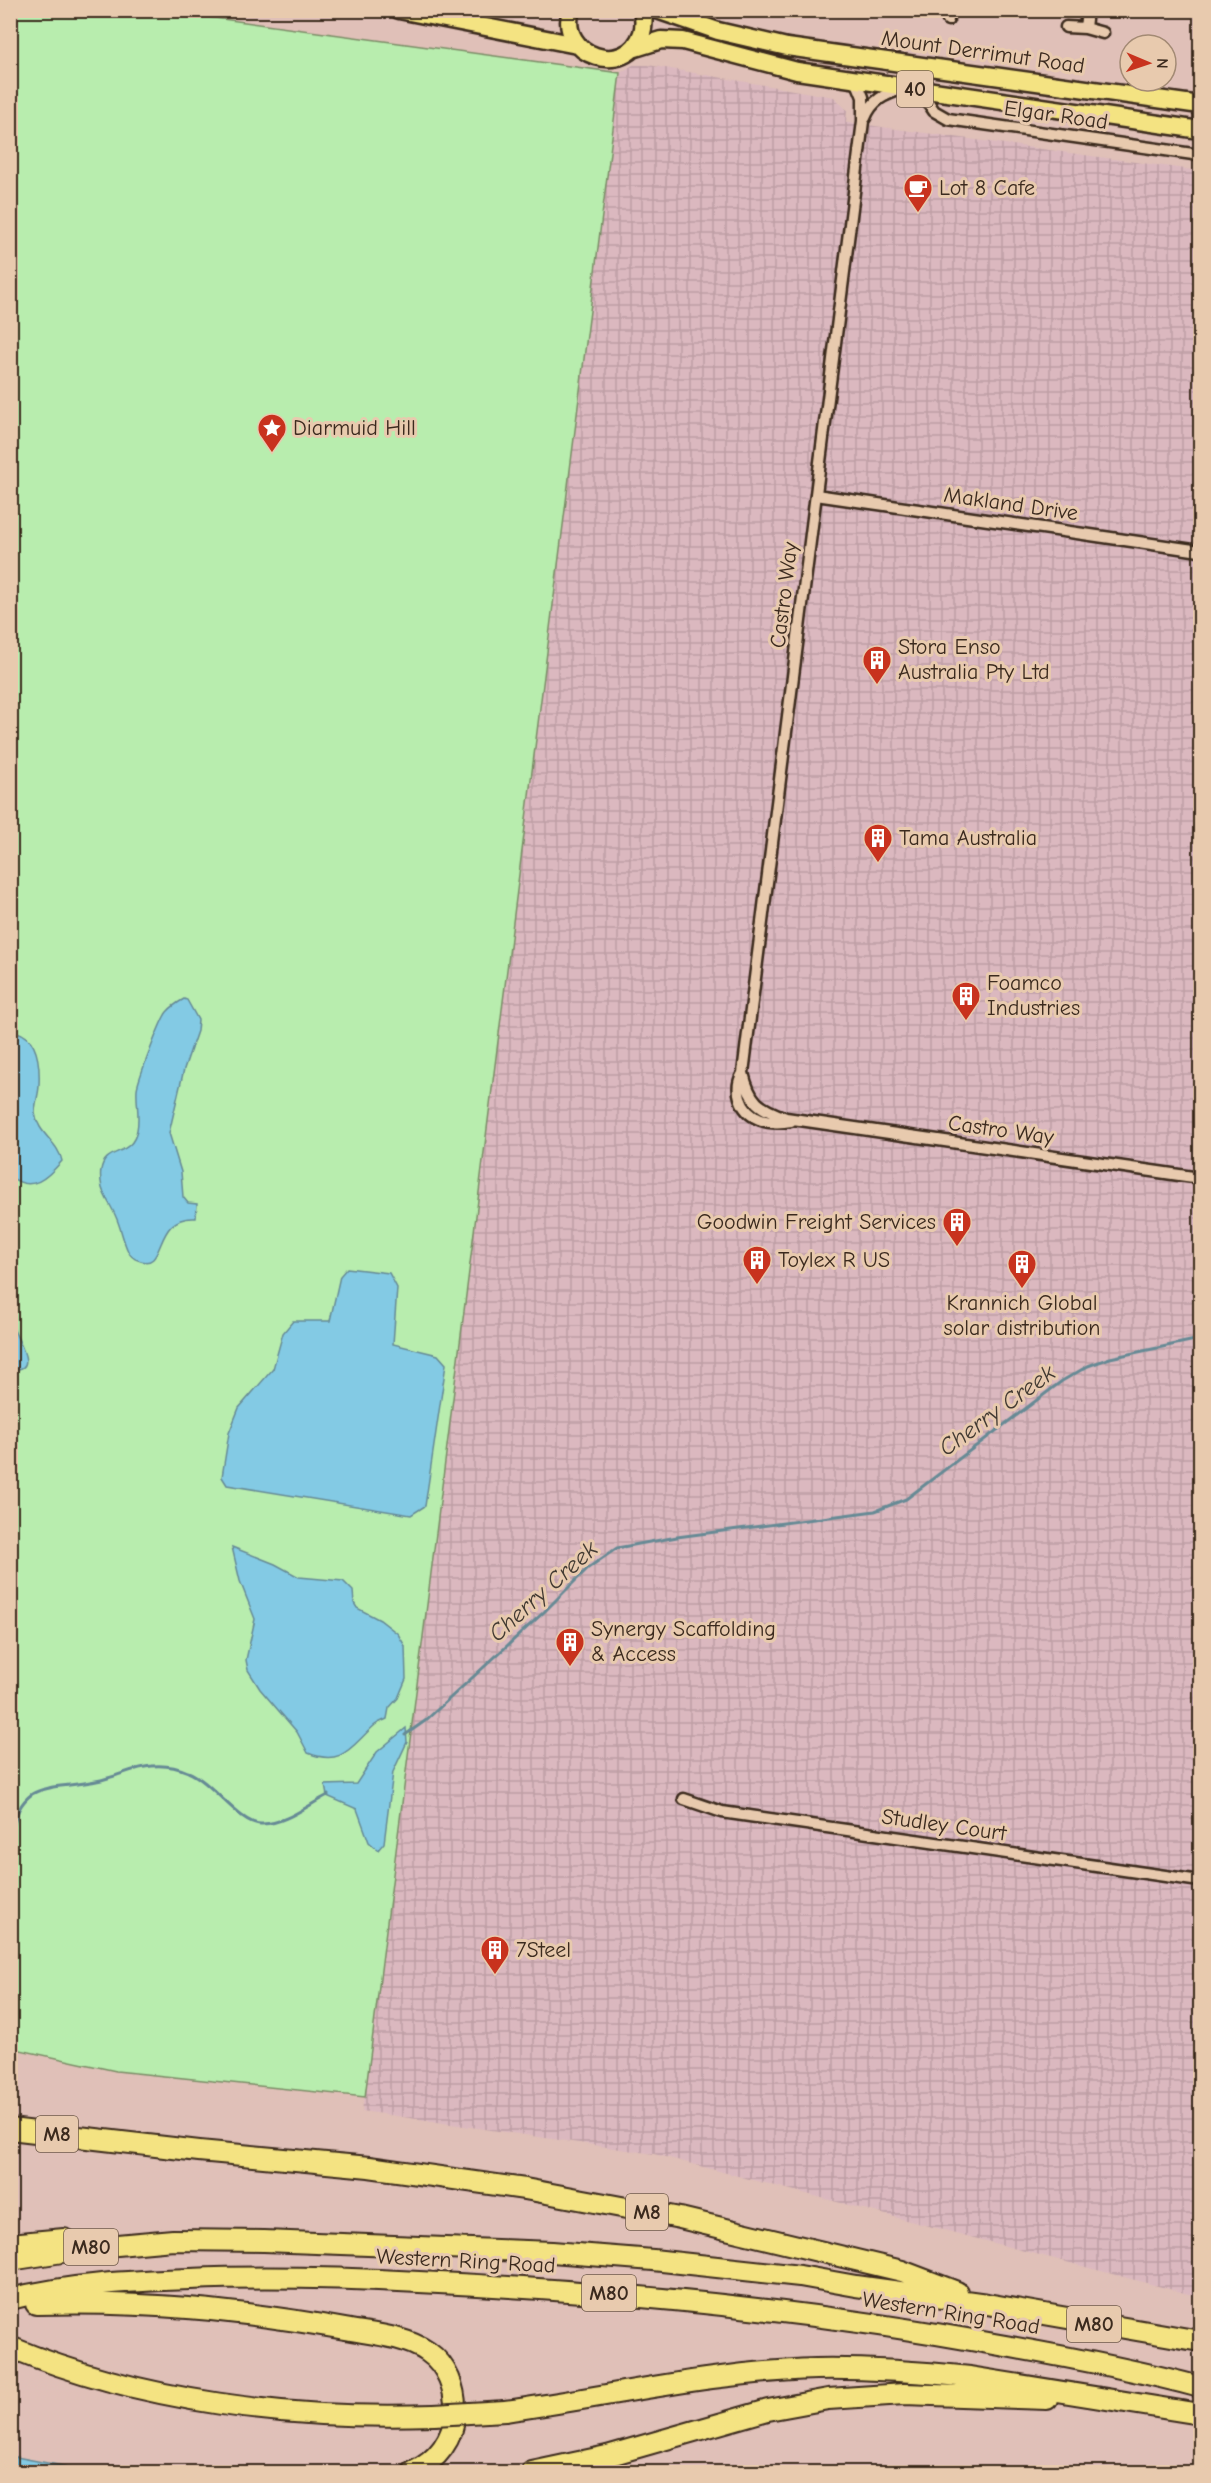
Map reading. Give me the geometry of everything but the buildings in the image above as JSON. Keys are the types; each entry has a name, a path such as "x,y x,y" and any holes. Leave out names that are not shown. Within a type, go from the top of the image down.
{"highway":[{"name":"M8","path":"10,2129 199,2151 369,2167 525,2189 680,2218 902,2271 987,2304"},
{"path":"10,2244 110,2237 173,2240"},
{"name":"Western Ring Road","path":"10,2260 95,2247 173,2240 438,2246 642,2259 800,2276 987,2304 1200,2341"},
{"name":"Western Ring Road","path":"10,2299 39,2292 114,2283 252,2277 392,2280 601,2292 717,2304 921,2331 1046,2353 1200,2387"},
{"path":"10,2306 87,2303 157,2304 207,2308 314,2324 411,2343 441,2363 452,2387 455,2405 453,2425 443,2448 430,2462 413,2472"},
{"path":"10,2348 93,2375 139,2387 218,2402 335,2415 434,2415 505,2411 719,2378 816,2369 932,2373 1200,2414"},
{"path":"532,2472 607,2456 768,2410 828,2399 904,2394 1045,2399 1079,2394"}],"main road":[{"name":"40","path":"399,10 577,45 590,55 609,59 619,57 632,49"},
{"path":"571,10 569,26 577,45"},
{"path":"632,49 640,39 644,27 642,10"},
{"name":"Mount Derrimut Road","path":"657,10 718,31 787,47 1200,105"},
{"name":"Mount Derrimut Road","path":"632,49 661,40 683,41 776,66 856,80 1200,130"}],"street":[{"path":"1085,28 1087,10"},
{"path":"1066,27 1085,28 1103,33"},
{"name":"Castro Way","path":"856,80 862,98 863,121 743,1073 748,1095 760,1107 797,1120 1200,1178"},
{"name":"Castro Way","path":"863,121 875,101 882,96 913,88"},
{"name":"Elgar Road","path":"913,88 934,111 948,119 1200,155"},
{"name":"Makland Drive","path":"816,495 1200,551"},
{"name":"Studley Court","path":"684,1800 722,1812 1200,1881"}],"shaded area":[{"path":"633,65 648,65 834,97 847,110 846,122 1200,171 1200,2297 654,2154 362,2111 620,73"}],"green space":[{"path":"11,11 163,11 620,73 365,2097 116,2071 11,2048"}],"water":[{"path":"184,999 187,1000 198,1020 197,1031 184,1069 169,1133 181,1172 183,1197 188,1203 197,1204 196,1218 182,1219 172,1225 158,1252 147,1262 135,1259 128,1251 118,1221 102,1188 101,1172 103,1163 108,1158 130,1145 134,1139 138,1120 137,1089 145,1063 167,1012"},
{"path":"17,1032 29,1040 36,1054 39,1088 35,1113 40,1126 57,1149 62,1161 45,1178 26,1184 11,1177 10,1033"},
{"path":"347,1268 389,1273 397,1288 393,1344 438,1355 446,1364 425,1506 411,1515 227,1485 222,1477 229,1433 239,1408 273,1369 283,1333 293,1321 330,1321 340,1276"},
{"path":"10,1297 15,1308 14,1329 26,1360 25,1366 20,1369 11,1369"},
{"path":"232,1547 275,1564 299,1577 343,1581 353,1591 357,1608 380,1620 398,1634 405,1646 406,1679 398,1698 389,1708 387,1719 375,1725 346,1752 330,1757 308,1753 297,1732 260,1689 248,1670 246,1660 255,1619 240,1581"},
{"path":"406,1728 407,1742 393,1772 384,1843 378,1850 369,1842 357,1809 327,1796 325,1785 356,1784 377,1752"},
{"path":"11,2456 94,2472 11,2472"}],"waterway":[{"name":"Cherry Creek","path":"405,1735 425,1721 544,1612 588,1568 617,1548 677,1537 875,1511 906,1499 1062,1381 1088,1366 1110,1358 1200,1339"},
{"name":"Cherry Creek","path":"10,1838 19,1809 34,1793 53,1787 101,1780 146,1767 165,1766 188,1772 207,1784 244,1817 261,1824 287,1818 328,1795"}],"place":[{"name":"Lot 8 Cafe","path":"918,214"},
{"name":"Diarmuid Hill","path":"272,454"},
{"name":"Stora Enso Australia Pty Ltd","path":"877,686"},
{"name":"Tama Australia","path":"878,864"},
{"name":"Foamco Industries","path":"966,1022"},
{"name":"Goodwin Freight Services","path":"957,1248"},
{"name":"Toylex R US","path":"757,1286"},
{"name":"Krannich Global solar distribution","path":"1022,1290"},
{"name":"Synergy Scaffolding & Access","path":"570,1668"},
{"name":"7Steel","path":"495,1976"}]}
